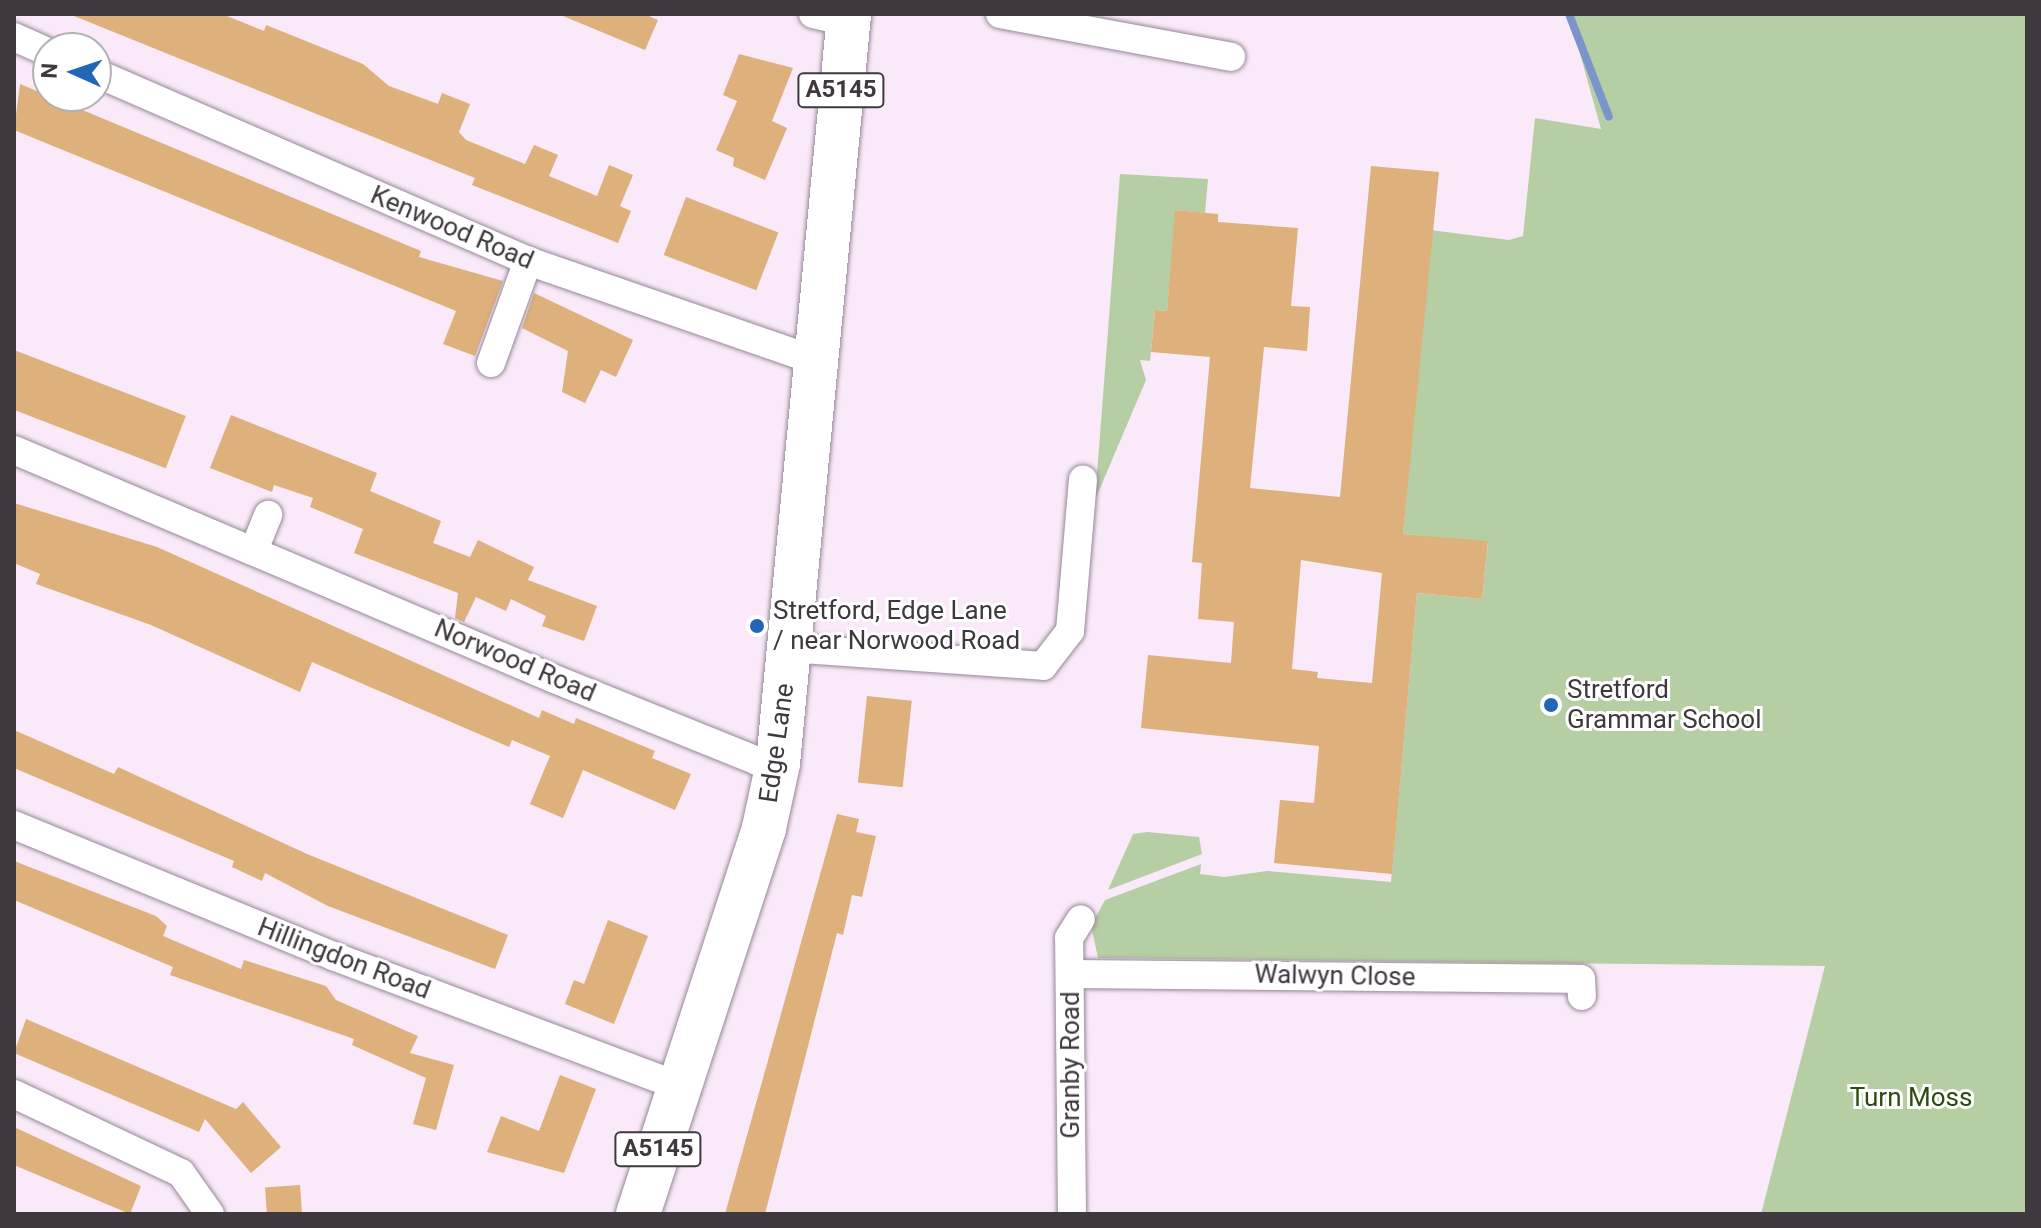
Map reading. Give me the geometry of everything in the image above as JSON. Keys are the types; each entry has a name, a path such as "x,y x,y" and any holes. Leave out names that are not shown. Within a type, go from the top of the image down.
{"highway":[{"name":"Edge Lane","path":"638,1214 677,1085 764,828 778,763 816,361 837,17"}],"street":[{"path":"1000,14 1087,22 1231,57"},
{"name":"Kenwood Road","path":"112,80 528,261 816,361"},
{"path":"491,363 528,261"},
{"name":"Norwood Road","path":"14,450 552,678 757,761 778,763"},
{"path":"788,648 1043,666 1070,631 1083,480"},
{"path":"254,550 268,515"},
{"name":"Hillingdon Road","path":"14,825 305,945 677,1085"},
{"name":"Granby Road","path":"1072,1214 1069,938 1081,919"},
{"name":"Walwyn Close","path":"1071,974 1581,979 1582,996"},
{"path":"14,1094 181,1173 210,1214"}],"green space":[{"name":"Stretford Grammar School","path":"1569,14 2027,14 2027,1214 1761,1214 1825,966 1098,958 1091,925 1105,900 1201,864 1200,874 1224,877 1267,871 1391,882 1417,593 1482,599 1488,542 1403,534 1430,230 1509,240 1523,236 1535,118 1601,129"},
{"path":"1120,174 1208,179 1205,213 1176,210 1167,311 1155,310 1150,361 1140,360 1146,380 1095,500"},
{"path":"1147,832 1199,837 1202,854 1108,890 1133,834"}],"building":[{"path":"69,14 222,14 264,31 266,25 363,64 389,86 438,104 442,93 470,104 459,132 466,140 525,164 534,145 558,155 549,176 597,196 609,165 633,175 620,206 631,211 618,243 472,185 475,178"},
{"path":"644,14 658,20 645,50 563,16"},
{"path":"739,54 793,68 772,121 787,128 765,180 733,166 734,158 716,150 737,101 723,95"},
{"path":"20,84 32,89 32,112 87,112 421,251 419,257 503,281 475,356 443,344 456,311 14,130"},
{"path":"1371,166 1439,172 1403,534 1488,541 1482,599 1417,593 1392,874 1274,863 1280,800 1314,803 1319,746 1141,728 1148,655 1231,663 1234,622 1198,619 1202,563 1192,562 1210,357 1151,352 1155,310 1167,311 1175,210 1218,214 1218,222 1298,228 1291,306 1310,307 1307,351 1264,347 1250,488 1340,497","holes":["1301,560 1382,573 1372,683 1317,678 1318,672 1292,669"]},
{"path":"686,197 778,232 756,290 664,255"},
{"path":"534,293 633,340 616,377 601,370 585,403 562,392 568,351 522,328"},
{"path":"14,350 186,416 166,468 14,410"},
{"path":"231,415 377,473 370,491 441,521 433,543 470,557 478,540 534,567 528,580 597,606 584,641 542,626 546,616 511,599 506,611 476,597 464,622 455,618 458,593 354,553 363,529 310,507 313,498 274,485 272,492 210,468"},
{"path":"14,503 157,547 539,718 542,710 574,724 576,718 655,751 652,758 691,774 675,810 583,770 563,818 530,804 550,756 512,740 509,747 312,662 300,692 151,625 36,584 40,574 14,563"},
{"path":"867,696 912,701 903,787 858,783"},
{"path":"14,730 114,774 118,767 307,854 508,935 495,969 328,906 265,873 262,881 232,867 234,861 14,768"},
{"path":"837,814 859,819 856,832 876,836 862,897 852,895 843,935 837,933 765,1214 725,1214"},
{"path":"14,861 156,916 167,926 163,936 241,969 244,960 326,986 336,1000 418,1036 410,1053 454,1065 436,1130 413,1124 426,1078 352,1045 354,1039 170,975 173,967 14,900"},
{"path":"608,920 648,936 614,1024 565,1004 574,980 584,984"},
{"path":"26,1019 236,1109 243,1102 281,1147 251,1173 205,1119 199,1132 14,1053"},
{"path":"560,1075 596,1089 564,1173 487,1152 501,1116 539,1131"},
{"path":"14,1127 141,1186 130,1214 14,1165"},
{"path":"300,1185 302,1214 267,1214 265,1187"}],"waterway":[{"path":"1569,14 1609,117"}],"place":[{"name":"Stretford, Edge Lane / near Norwood Road","path":"757,626"},
{"name":"Stretford Grammar School","path":"1551,705"}],"park label":[{"name":"Turn Moss","path":"1911,1098"}]}
